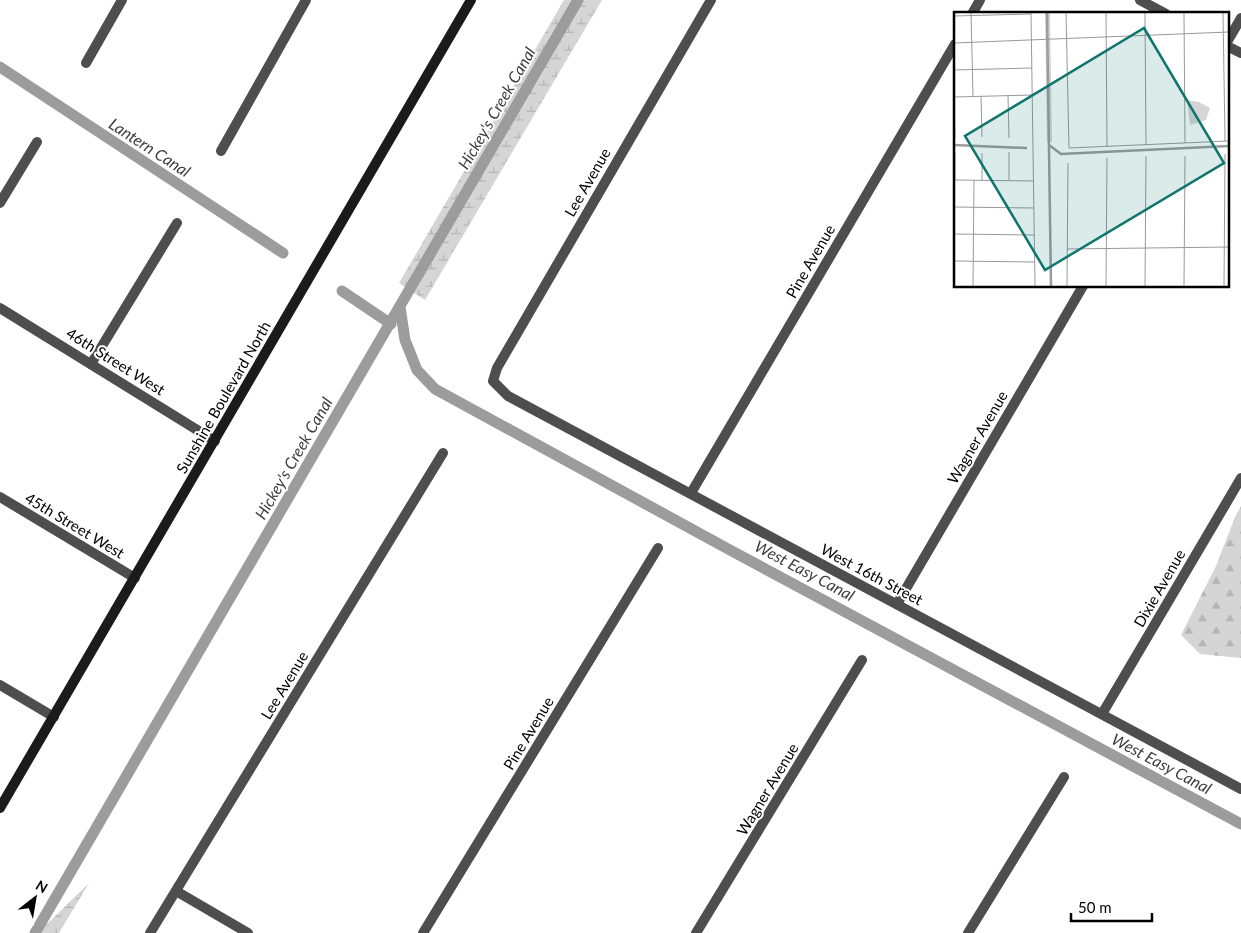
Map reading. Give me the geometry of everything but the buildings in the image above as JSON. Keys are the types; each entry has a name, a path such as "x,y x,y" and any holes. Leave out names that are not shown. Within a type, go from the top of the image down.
{"street":[{"path":"86,63 122,0"},
{"path":"220,151 306,0"},
{"name":"Sunshine Boulevard North","path":"0,808 472,0"},
{"name":"Lee Avenue","path":"493,381 497,368 711,0"},
{"path":"973,12 980,0"},
{"path":"1140,0 1162,12"},
{"path":"1228,40 1241,18"},
{"name":"Pine Avenue","path":"691,494 954,46"},
{"path":"1228,47 1241,54"},
{"path":"0,203 37,142"},
{"path":"90,364 177,222"},
{"name":"Wagner Avenue","path":"897,604 1082,288"},
{"name":"46th Street West","path":"0,308 216,441"},
{"name":"West 16th Street","path":"493,381 508,396 1241,789"},
{"name":"Lee Avenue","path":"150,933 444,453"},
{"name":"Dixie Avenue","path":"1102,714 1241,478"},
{"name":"45th Street West","path":"0,497 135,578"},
{"name":"Pine Avenue","path":"423,933 658,548"},
{"name":"Wagner Avenue","path":"696,933 862,660"},
{"path":"0,685 54,717"},
{"path":"968,933 1064,776"},
{"path":"176,891 248,933"}],"green space":[{"path":"564,0 602,0 425,300 399,283"},
{"path":"1241,506 1241,658 1200,654 1181,635 1216,566"},
{"path":"89,883 59,933 41,933 44,927"}],"waterway":[{"name":"Hickey's Creek Canal","path":"35,933 578,0"},
{"name":"Lantern Canal","path":"0,67 283,253"},
{"name":"Lantern Canal","path":"342,291 391,324"},
{"name":"West Easy Canal","path":"400,307 405,340 417,370 435,389 730,550 1241,824"}]}
